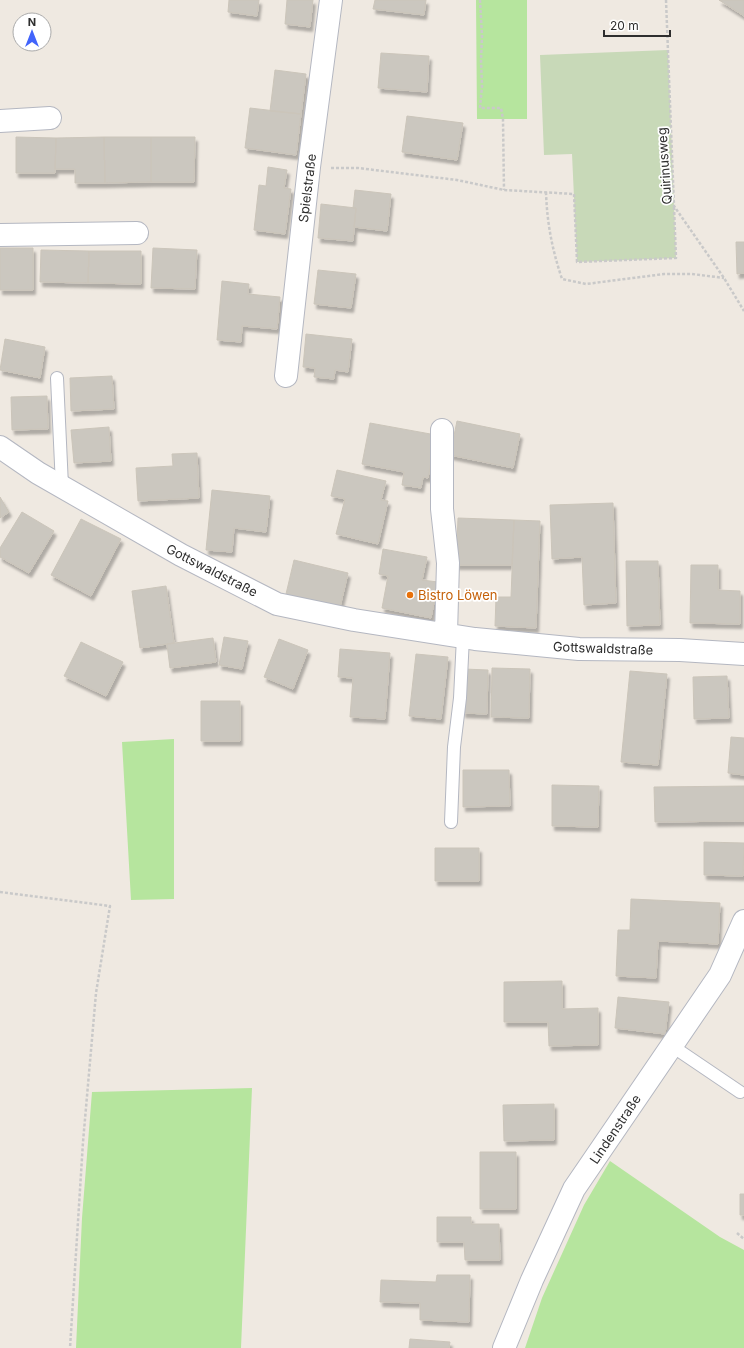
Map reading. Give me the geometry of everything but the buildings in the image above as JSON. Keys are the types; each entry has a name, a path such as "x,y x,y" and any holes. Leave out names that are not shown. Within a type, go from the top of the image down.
{"street":[{"name":"Spielstraße","path":"286,376 309,168 331,0"},
{"path":"0,121 50,118"},
{"path":"0,235 137,233"},
{"path":"442,430 442,509 455,636"},
{"name":"Gottswaldstraße","path":"0,447 38,473 181,555 277,604 354,620 455,636 579,649 680,650 744,654"},
{"name":"Lindenstraße","path":"504,1348 532,1280 574,1189 720,975 744,921"}],"lane":[{"path":"57,378 62,486"},
{"path":"451,822 454,748 460,698 455,636"},
{"path":"672,1046 740,1092"}],"path":[{"path":"480,0 482,86 480,108 501,108 503,119 504,190"},
{"name":"Quirinusweg","path":"666,0 674,206 724,278 744,311"},
{"path":"309,168 358,168 457,180 504,190 574,194 577,262 676,258 674,206"},
{"path":"546,192 546,212 553,251 562,279 586,284 664,274 692,274 724,278"},
{"path":"0,892 110,906 96,993 82,1142 70,1348"},
{"path":"737,1233 744,1239"}],"green space":[{"path":"476,0 527,0 527,119 477,119"},
{"path":"668,50 676,258 577,262 572,154 544,155 540,55"},
{"path":"174,739 174,899 131,900 122,742"},
{"path":"252,1088 241,1348 76,1348 82,1218 92,1092"},
{"path":"610,1161 720,1237 744,1250 744,1348 525,1348 542,1298 584,1205"}],"place":[{"name":"Bistro Löwen","path":"410,595"}]}
